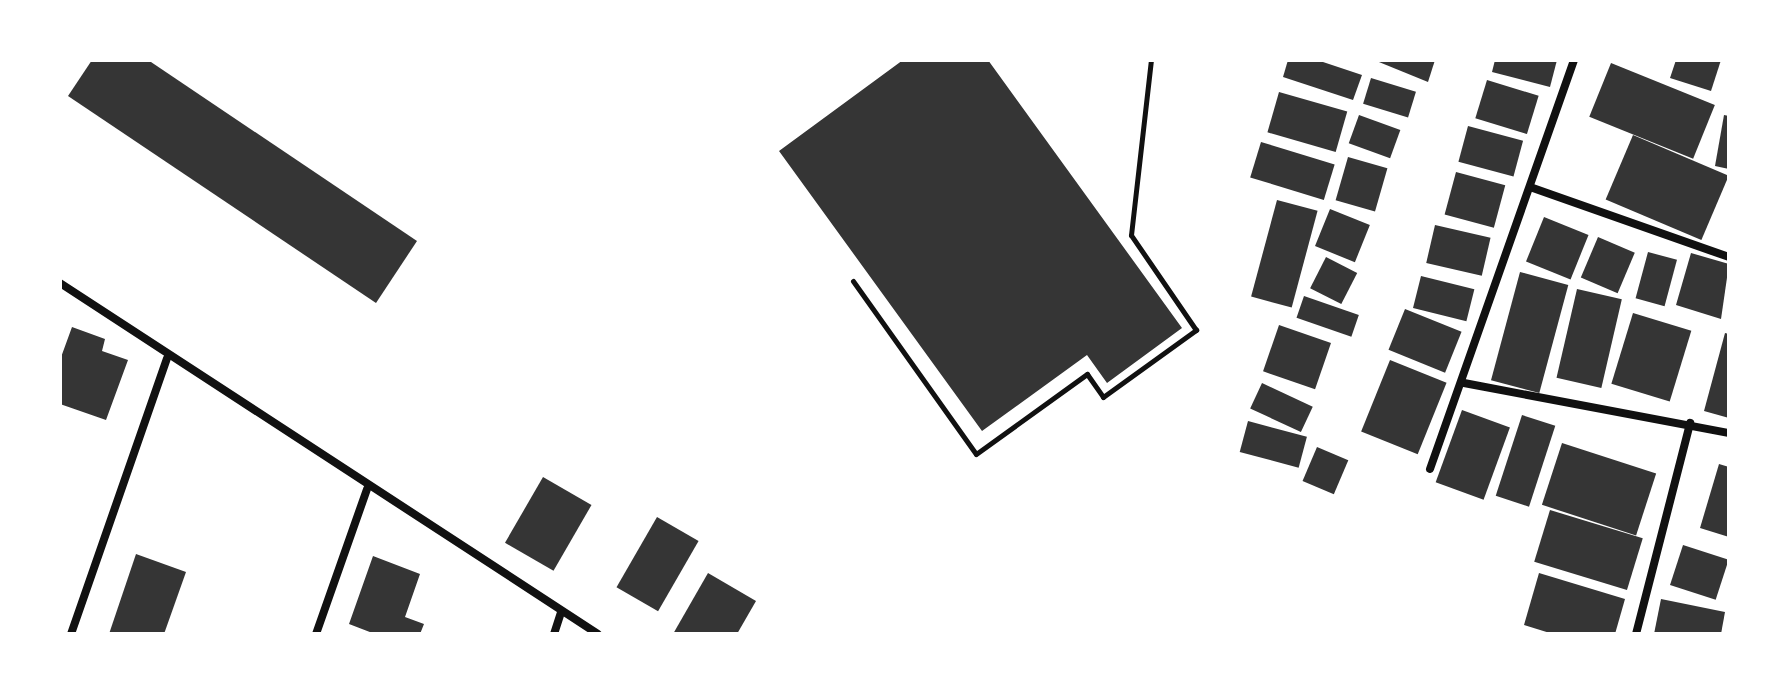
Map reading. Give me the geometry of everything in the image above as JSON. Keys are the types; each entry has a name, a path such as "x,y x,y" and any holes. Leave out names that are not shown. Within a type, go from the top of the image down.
{"street":[{"path":"1430,469 1464,383 1574,60"},
{"path":"1530,187 1729,257"},
{"path":"60,283 167,358 367,489 598,634"},
{"path":"71,634 167,358"},
{"path":"1464,383 1690,423 1729,433"},
{"path":"1636,634 1690,423"},
{"path":"316,634 367,489"},
{"path":"554,634 561,613"}],"path":[{"path":"853,281 976,454 1087,374 1103,397 1196,330 1131,235 1151,60"}],"building":[{"path":"92,60 148,60 417,241 376,303 68,96"},
{"path":"903,60 988,60 1182,328 1107,383 1087,355 982,431 779,151"},
{"path":"1288,60 1317,60 1362,75 1353,100 1283,77"},
{"path":"1374,60 1435,60 1428,82"},
{"path":"1495,60 1557,60 1550,87 1492,72"},
{"path":"1676,60 1721,60 1711,91 1670,78"},
{"path":"1611,63 1715,105 1693,159 1589,117"},
{"path":"1371,78 1416,92 1408,118 1363,104"},
{"path":"1487,80 1539,96 1527,134 1475,118"},
{"path":"1279,92 1347,112 1336,152 1267,132"},
{"path":"1359,115 1400,130 1390,158 1349,143"},
{"path":"1724,115 1729,116 1729,169 1715,166"},
{"path":"1468,126 1523,141 1513,176 1458,162"},
{"path":"1633,135 1729,176 1701,240 1606,199"},
{"path":"1261,142 1335,165 1324,200 1250,177"},
{"path":"1348,157 1387,168 1375,212 1336,200"},
{"path":"1456,172 1505,185 1494,228 1445,215"},
{"path":"1277,200 1318,211 1292,307 1251,297"},
{"path":"1330,209 1370,225 1355,262 1315,246"},
{"path":"1544,217 1589,235 1571,279 1526,262"},
{"path":"1435,225 1491,238 1482,276 1426,263"},
{"path":"1598,237 1635,253 1618,293 1581,278"},
{"path":"1648,252 1677,260 1665,306 1636,298"},
{"path":"1691,253 1729,264 1721,319 1676,305"},
{"path":"1326,257 1357,273 1341,304 1310,288"},
{"path":"1520,272 1568,285 1539,393 1491,380"},
{"path":"1421,276 1474,289 1466,321 1413,308"},
{"path":"1577,289 1622,299 1601,388 1557,378"},
{"path":"1304,296 1359,315 1351,337 1297,318"},
{"path":"1405,309 1462,332 1445,373 1389,350"},
{"path":"1633,313 1691,331 1670,402 1611,384"},
{"path":"1279,325 1331,343 1315,389 1263,371"},
{"path":"72,327 105,339 102,351 128,360 106,420 60,404 60,360"},
{"path":"1725,333 1729,334 1729,418 1704,411"},
{"path":"1390,360 1447,383 1418,454 1361,431"},
{"path":"1262,383 1313,407 1301,432 1250,408"},
{"path":"1462,410 1510,427 1484,500 1436,482"},
{"path":"1522,415 1555,426 1529,507 1496,496"},
{"path":"1248,421 1307,437 1299,468 1240,452"},
{"path":"1562,443 1656,474 1636,535 1542,505"},
{"path":"1317,447 1348,460 1334,494 1303,481"},
{"path":"1719,464 1729,467 1729,537 1700,528"},
{"path":"543,477 591,505 553,571 505,543"},
{"path":"1550,510 1643,538 1627,590 1534,562"},
{"path":"657,517 699,541 658,611 616,587"},
{"path":"1683,545 1729,560 1716,600 1670,585"},
{"path":"136,554 186,572 164,634 109,634"},
{"path":"373,556 420,574 405,617 424,624 420,634 375,634 349,624"},
{"path":"708,573 756,601 737,634 673,634"},
{"path":"1539,573 1625,599 1615,634 1553,634 1524,625"},
{"path":"1661,599 1725,612 1721,634 1654,634"}]}
